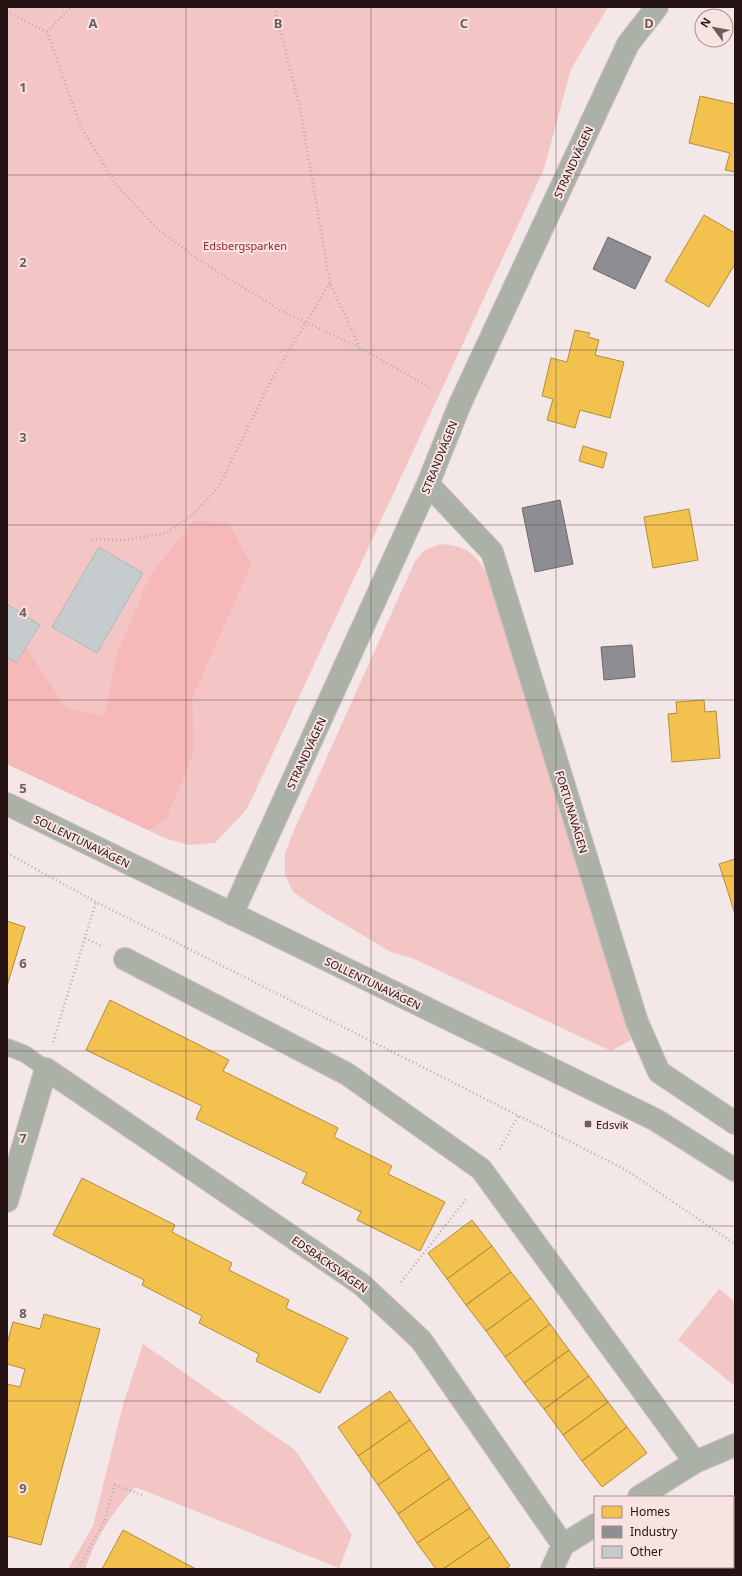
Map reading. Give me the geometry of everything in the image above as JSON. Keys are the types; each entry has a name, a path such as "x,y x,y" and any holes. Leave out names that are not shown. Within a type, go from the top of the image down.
{"street":[{"name":"STRANDVÄGEN","path":"232,914 428,484 460,404 628,44 657,7"},
{"name":"FORTUNAVÄGEN","path":"428,484 492,552 636,1022 659,1072 735,1123"},
{"name":"SOLLENTUNAVÄGEN","path":"7,804 656,1120 735,1170"},
{"path":"125,959 347,1074 481,1169 696,1462"},
{"path":"7,1201 46,1069"},
{"name":"EDSBÄCKSVÄGEN","path":"46,1069 361,1284 383,1304 420,1340 563,1545"},
{"path":"642,1496 696,1462 734,1447"},
{"path":"552,1569 563,1545 594,1526"}],"lane":[{"path":"7,1047 25,1054 46,1069"}],"path":[{"path":"48,32 71,7"},
{"path":"274,7 299,103 330,283 360,348"},
{"path":"7,12 48,32 82,127 117,186 159,230 247,291 304,323 360,348 431,388"},
{"path":"92,539 126,540 166,533 193,514 218,488 273,377 304,323 330,283"},
{"path":"7,854 96,902 626,1170 735,1244"},
{"path":"46,1069 96,902"},
{"path":"383,1304 485,1175 518,1116"},
{"path":"78,1569 104,1522 115,1485 145,1496"}],"green space":[{"name":"Edsbergsparken","path":"7,7 608,7 571,69 544,169 247,809 215,843 189,845 167,839 7,764"},
{"path":"441,544 458,547 470,552 479,561 488,575 631,1040 611,1051 412,958 391,952 293,892 285,874 285,854 291,837 415,561 425,550"},
{"path":"719,1289 735,1302 735,1386 678,1340"},
{"path":"143,1344 295,1450 352,1535 339,1568 135,1487 106,1525 94,1547 85,1569 68,1569 93,1526 123,1405"}],"shaded area":[{"path":"193,521 229,523 251,565 192,698 194,752 166,819 148,830 7,764 7,657 16,663 26,648 66,708 104,717 118,651 150,576"}],"building: Homes":[{"path":"700,96 735,104 735,172 725,170 730,153 689,143"},
{"path":"704,215 735,233 735,264 709,307 665,281"},
{"path":"575,330 590,333 588,337 599,340 595,355 624,362 610,418 580,410 575,428 547,420 553,399 542,396 551,358 567,362"},
{"path":"583,446 607,453 603,468 579,461"},
{"path":"689,509 698,560 653,568 644,517"},
{"path":"704,700 705,712 716,711 720,758 672,762 668,714 677,713 676,702"},
{"path":"735,859 735,914 719,864"},
{"path":"7,921 25,927 7,986"},
{"path":"110,1000 229,1060 223,1071 338,1128 334,1137 392,1166 388,1174 445,1202 420,1251 357,1220 361,1212 302,1183 307,1173 196,1119 202,1106 86,1050"},
{"path":"82,1178 175,1225 172,1232 232,1263 229,1270 289,1300 286,1308 348,1338 320,1393 256,1361 259,1354 199,1323 202,1316 142,1285 144,1280 53,1235"},
{"path":"472,1220 492,1246 447,1279 428,1253"},
{"path":"492,1246 511,1272 466,1305 447,1279"},
{"path":"511,1272 531,1298 486,1331 466,1305"},
{"path":"531,1298 550,1324 505,1357 486,1331"},
{"path":"44,1314 100,1329 41,1545 7,1536 7,1384 20,1387 25,1369 7,1364 7,1344 13,1322 40,1329"},
{"path":"550,1324 569,1350 524,1383 505,1357"},
{"path":"569,1350 589,1376 544,1409 524,1383"},
{"path":"589,1376 608,1402 563,1435 544,1409"},
{"path":"390,1391 410,1420 358,1456 338,1427"},
{"path":"608,1402 627,1427 582,1461 563,1435"},
{"path":"410,1420 430,1449 378,1485 358,1456"},
{"path":"627,1427 647,1453 602,1487 582,1461"},
{"path":"430,1449 450,1478 398,1514 378,1485"},
{"path":"450,1478 470,1508 417,1543 398,1514"},
{"path":"470,1508 490,1537 443,1569 436,1569 417,1543"},
{"path":"123,1530 196,1569 102,1569"},
{"path":"490,1537 510,1566 505,1569 443,1569"}],"building: Industry":[{"path":"608,237 651,257 635,289 593,269"},
{"path":"560,500 573,564 535,572 522,508"},
{"path":"632,645 635,677 604,680 601,647"}],"building: Other":[{"path":"99,547 143,573 97,653 52,627"},
{"path":"7,604 40,625 16,663 7,657"}],"place":[{"name":"Edsvik","path":"588,1124"}]}
